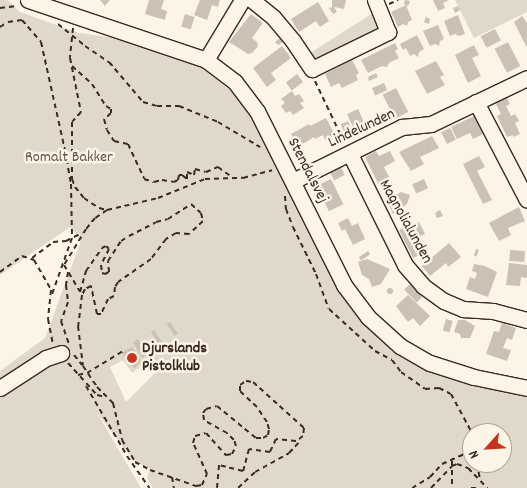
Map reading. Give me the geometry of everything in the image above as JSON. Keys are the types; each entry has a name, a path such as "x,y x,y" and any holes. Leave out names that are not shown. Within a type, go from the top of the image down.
{"street":[{"name":"Stendalsvej","path":"28,0 206,60 235,82 257,110 344,285 368,317 400,346 430,363 474,377 527,388"},
{"path":"206,60 242,0"},
{"path":"252,0 273,17 293,41 312,69 388,32 374,0"},
{"name":"Lindelunden","path":"293,181 402,127 430,124 527,78"},
{"path":"476,102 527,200"},
{"name":"Magnolialunden","path":"350,154 405,265 423,286 444,301 463,308 494,311 527,320"},
{"path":"0,388 46,358 61,353"}],"path":[{"path":"0,27 8,22 22,20 33,30 44,48 71,184 72,238 64,265 51,297 48,319 50,338 85,384 127,456 149,488"},
{"path":"73,26 71,65 81,112 72,122 72,179 74,187 84,198 98,208 107,210"},
{"path":"72,36 110,62 143,102 157,106 179,106 218,122 262,148"},
{"path":"71,65 92,84 106,106 111,109 111,113 104,119 108,130 114,141 128,144 144,179 154,182 162,180 174,182 182,174 187,179 187,172 194,175 194,169 206,172 218,167 232,177"},
{"path":"312,69 314,80 350,154"},
{"path":"64,265 83,233 95,218 107,210 158,198 205,179 243,178 276,169"},
{"path":"64,265 80,292 86,271 102,248 106,246 109,249 101,265 102,272 106,274 109,272 108,261 125,238 156,222 168,219 189,205 194,206 201,213 203,221 194,230 189,234 176,233 166,239 160,244 151,259 118,282 115,286 114,296 108,299 101,314 97,314 91,286 85,289 82,295 78,326 83,366"},
{"path":"32,258 53,242 72,238 83,233"},
{"path":"0,272 22,256 32,258 48,283 51,297"},
{"path":"68,272 66,285 68,302 61,321 74,356 117,412 124,445 135,462 200,486 206,481 207,474 193,443 194,437 199,433 206,433 223,454 230,455 235,450 234,440 227,433 204,420 203,413 209,407 217,406 256,438 263,438 268,435 267,422 257,407 240,391 240,385 246,381 253,382 302,424 304,433 302,438 289,453 255,472 238,488"},
{"path":"78,375 87,373 123,351"},
{"path":"85,384 97,394 108,398"},
{"path":"217,488 218,466 243,471 248,449 270,452 276,440 296,441 302,438"},
{"path":"412,488 430,476 442,464 462,455"},
{"path":"452,460 452,488"},
{"path":"431,488 452,466 461,464 487,488"},
{"path":"479,473 480,480"},
{"path":"172,477 174,488"},
{"path":"471,488 477,488"}],"green space":[{"name":"Romalt Bakker","path":"0,0 8,0 20,12 79,33 130,40 192,61 235,94 264,136 340,290 354,312 383,342 423,369 472,385 527,394 527,488 153,488 147,478 150,469 135,462 97,413 141,488 0,488 0,371 45,338 81,241 70,227 0,275","holes":["152,357 160,368 126,402 110,367 123,360 132,373"]},
{"path":"455,0 527,0 527,12 474,38"},
{"path":"376,11 382,27 319,63 307,55"}],"building":[{"path":"100,0 110,0 105,6"},
{"path":"149,0 164,0 161,9 167,11 165,20 145,14"},
{"path":"200,0 220,0 218,7 212,5 207,20 194,15"},
{"path":"332,0 346,0 344,9 334,7 337,12 333,14 329,8 332,7"},
{"path":"405,0 410,1 408,6 404,4"},
{"path":"433,0 449,0 443,3 445,8 438,11"},
{"path":"318,2 329,21 320,27 316,21 299,32 291,19"},
{"path":"406,5 412,20 408,22 407,26 403,24 398,27 391,12"},
{"path":"458,6 460,10 455,13 453,8"},
{"path":"185,14 195,17 191,29 181,26"},
{"path":"251,14 263,23 252,38 257,42 258,46 252,53 248,54 229,42"},
{"path":"458,15 465,34 450,36 444,21"},
{"path":"522,16 527,23 527,48 514,22"},
{"path":"426,17 430,19 429,24 424,22"},
{"path":"438,25 444,39 440,41 439,46 435,44 430,46 423,31"},
{"path":"495,29 501,41 487,48 481,36"},
{"path":"417,35 424,49 419,52 418,57 414,54 410,56 406,48 403,50 400,44"},
{"path":"280,38 283,42 278,45 275,42"},
{"path":"508,42 520,66 507,73 495,49"},
{"path":"395,43 398,49 395,51 399,58 389,63 387,67 382,66 368,73 361,60"},
{"path":"474,45 479,55 472,58 481,76 468,83 455,55"},
{"path":"282,46 291,58 271,73 276,80 267,87 253,68"},
{"path":"352,60 359,73 356,75 358,80 342,88 339,83 331,87 325,74"},
{"path":"436,61 444,75 440,77 445,85 427,94 415,71"},
{"path":"376,73 378,77 369,81 368,77"},
{"path":"297,74 303,82 292,90 286,82"},
{"path":"384,83 387,90 375,95 372,88"},
{"path":"396,88 408,112 395,119 383,95"},
{"path":"292,91 295,96 299,94 304,101 300,103 304,108 293,115 290,111 286,113 281,106 285,103 281,99"},
{"path":"506,96 510,104 506,106 511,116 515,114 519,121 515,123 520,134 514,137 513,135 507,137 497,116 501,114 495,102"},
{"path":"358,109 367,129 356,134 347,114"},
{"path":"474,116 483,134 473,139 470,133 457,139 451,127"},
{"path":"326,118 335,135 325,140 323,135 315,139 314,137 298,147 291,134 309,124 310,126"},
{"path":"348,121 352,130 345,133 341,124"},
{"path":"450,128 456,140 447,144 441,133"},
{"path":"432,136 439,148 420,157 424,164 411,171 399,152"},
{"path":"376,151 379,156 390,151 395,161 384,167 391,181 379,185 365,157"},
{"path":"479,156 485,167 477,171 492,200 483,204 463,164"},
{"path":"340,166 345,175 334,181 330,172"},
{"path":"331,179 343,204 329,211 317,186"},
{"path":"424,179 428,188 416,193 412,184"},
{"path":"401,192 410,195 407,204 393,214 389,205 392,197"},
{"path":"519,207 525,221 508,228 511,235 499,241 489,223"},
{"path":"440,210 443,216 437,218 435,213"},
{"path":"348,218 352,226 358,223 365,239 353,245 345,229 342,231 338,223"},
{"path":"419,222 425,234 418,237 426,252 413,258 399,230"},
{"path":"449,243 461,257 448,267 446,263 430,276 422,266"},
{"path":"476,249 479,250 477,257 474,256"},
{"path":"510,250 525,251 524,262 509,261"},
{"path":"368,251 370,254 361,260 359,257"},
{"path":"367,259 390,269 381,284 372,287 369,279 362,275 358,262"},
{"path":"509,263 527,265 527,278 521,277 520,286 506,285"},
{"path":"474,264 485,266 497,272 488,297 466,289 470,277 475,279 477,273 472,271"},
{"path":"410,284 422,297 416,303 404,289"},
{"path":"390,288 393,291 390,294 387,291"},
{"path":"408,295 430,316 420,326 413,318 408,322 396,306"},
{"path":"446,319 453,321 449,332 443,331"},
{"path":"458,320 465,320 475,326 470,338 461,338 460,334 454,332"},
{"path":"170,322 178,334 175,336 167,324"},
{"path":"502,323 516,328 512,340 507,338 503,348 511,350 507,361 486,354 494,331 499,332"},
{"path":"154,330 162,342 158,344 151,332"},
{"path":"138,339 148,354 142,358 133,342"},
{"name":"Djurslands Pistolklub","path":"132,347 142,362 134,368 122,353"}],"place":[{"name":"Djurslands Pistolklub","path":"132,358"}]}
